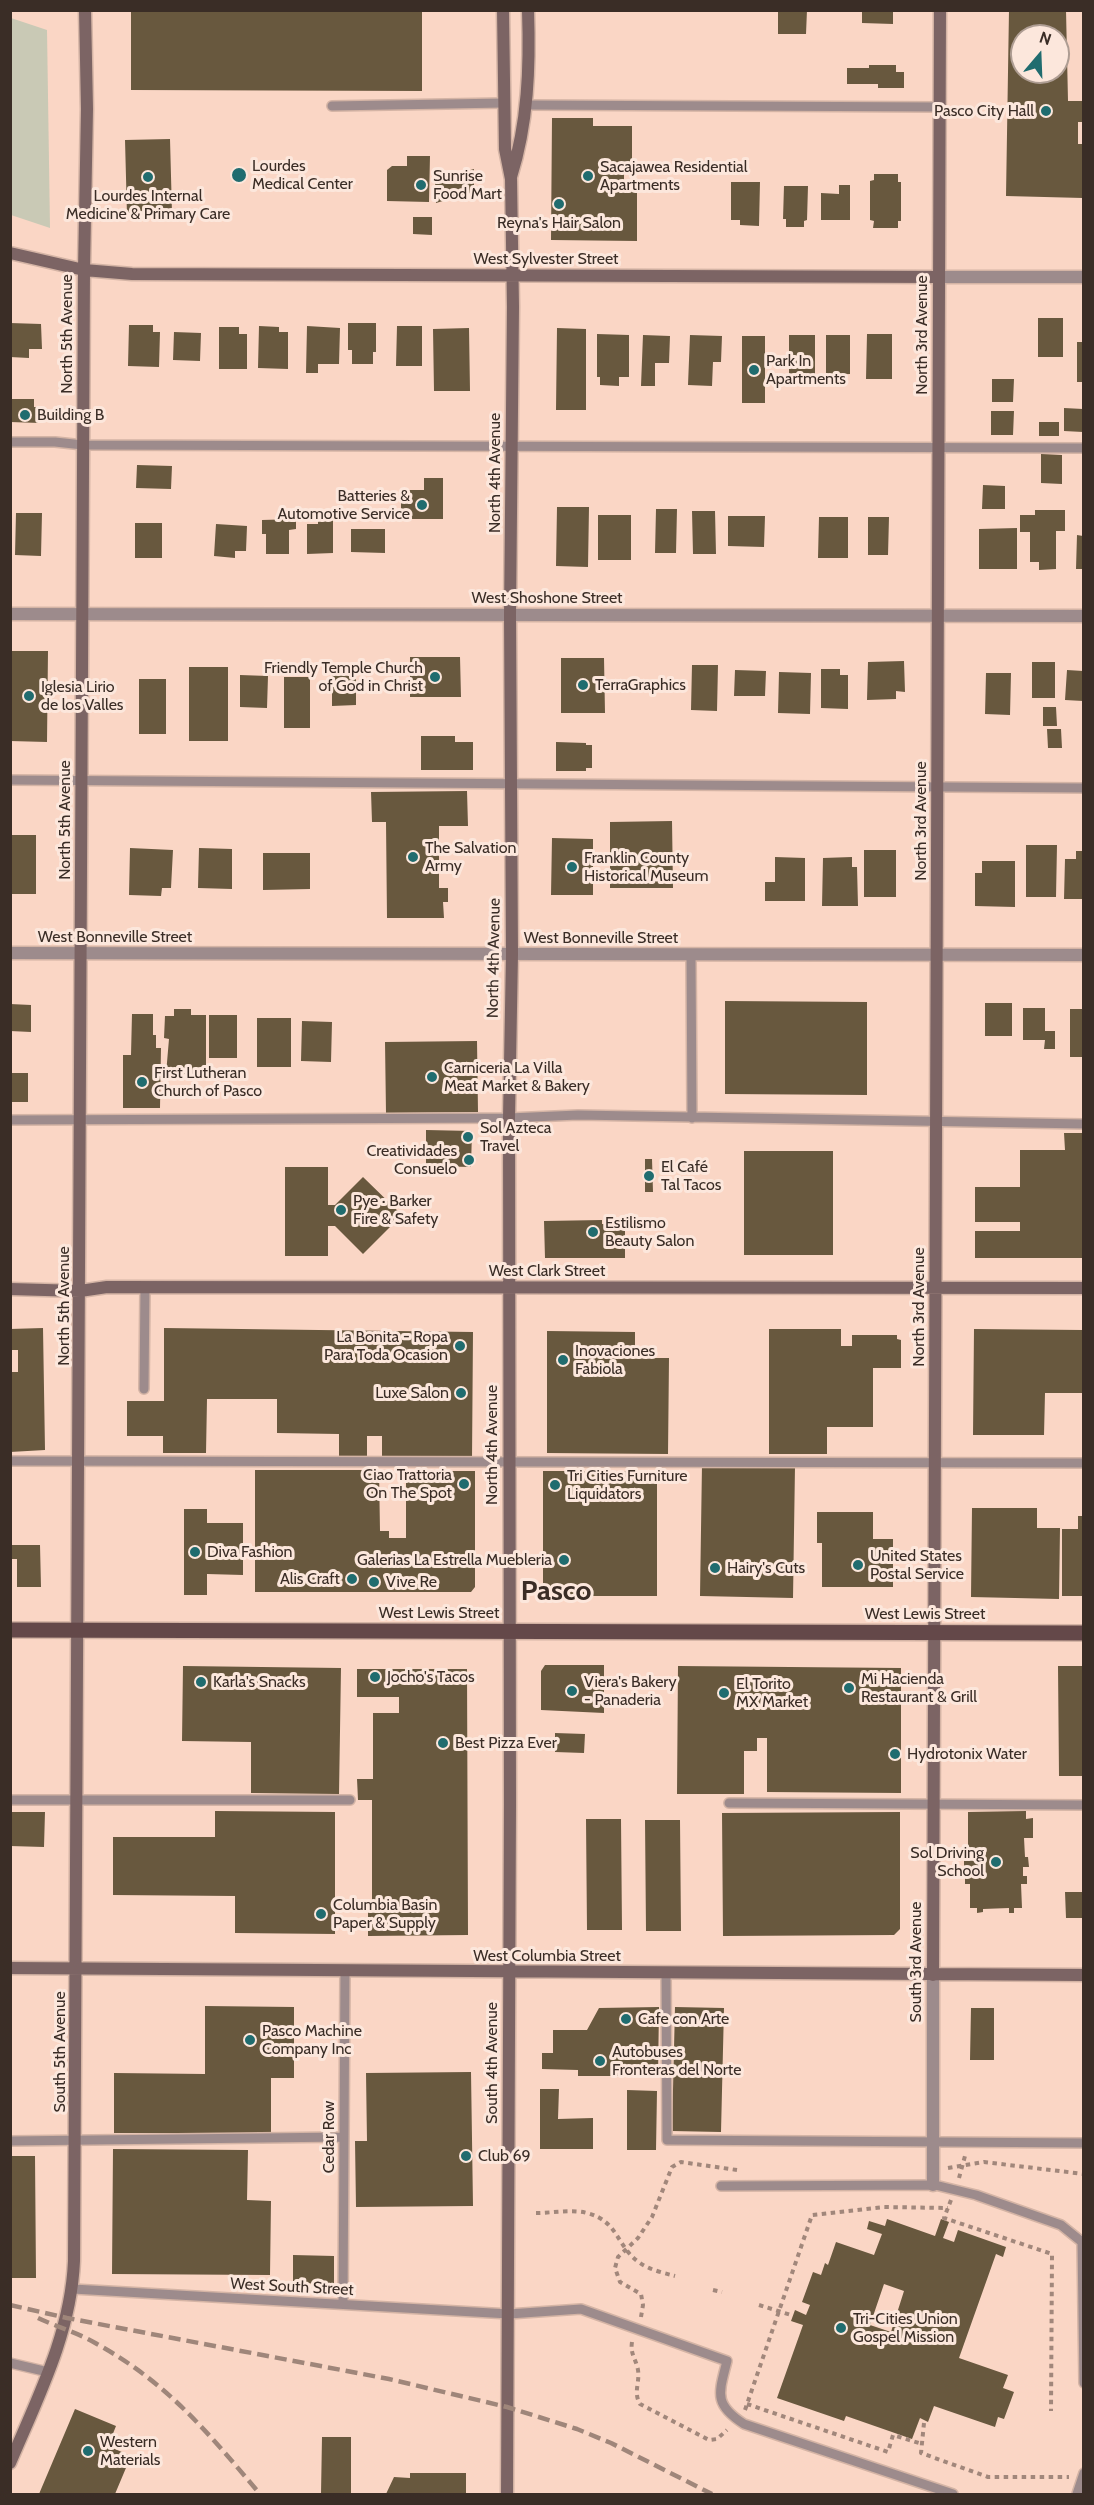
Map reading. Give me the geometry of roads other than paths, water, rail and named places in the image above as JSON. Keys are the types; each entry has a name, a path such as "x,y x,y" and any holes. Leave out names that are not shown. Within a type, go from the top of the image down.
{"main road":[{"name":"West Lewis Street","path":"10,1630 1083,1633"}],"street":[{"name":"North 5th Avenue","path":"79,1630 82,614 87,110 85,10"},
{"name":"North 4th Avenue","path":"503,10 505,149 511,179 510,615 513,783 509,1118 508,1631"},
{"name":"North 4th Avenue","path":"511,179 520,149 529,76 528,10"},
{"name":"North 3rd Avenue","path":"935,1631 940,10"},
{"name":"West Sylvester Street","path":"10,253 84,270 132,274 1083,277"},
{"name":"West Shoshone Street","path":"10,614 1083,616"},
{"name":"West Bonneville Street","path":"10,953 1083,956"},
{"name":"West Clark Street","path":"10,1289 80,1291 107,1287 1083,1288"},
{"name":"South 5th Avenue","path":"10,2463 48,2372 63,2329 73,2289 79,1630"},
{"name":"South 4th Avenue","path":"507,2494 510,1804 508,1631"},
{"name":"South 3rd Avenue","path":"933,2185 935,1631"},
{"name":"West Columbia Street","path":"10,1968 1083,1975"}],"lane":[{"path":"332,106 504,103"},
{"path":"526,105 940,107"},
{"path":"10,442 55,442 83,446 1083,448"},
{"path":"10,780 1083,788"},
{"path":"691,955 692,1118"},
{"path":"10,1120 509,1118 578,1115 1083,1124"},
{"path":"144,1389 145,1287"},
{"path":"10,1461 1083,1463"},
{"path":"10,1800 350,1800"},
{"path":"729,1803 1083,1804"},
{"name":"Cedar Row","path":"343,2304 345,1970"},
{"path":"666,1973 667,2140 1083,2143"},
{"path":"10,2141 344,2137"},
{"path":"721,2186 933,2185 976,2195 1061,2225 1082,2242 1083,2383"},
{"name":"West South Street","path":"73,2289 509,2314 581,2309 727,2361 720,2388 720,2403 728,2413 744,2424 953,2494"},
{"path":"10,2363 48,2372"},
{"path":"1077,2494 1083,2473"}],"railway":[{"path":"10,2305 67,2318 389,2379 507,2407 577,2429 611,2443 712,2494"},
{"path":"38,2318 90,2340 123,2359 146,2376 205,2430 260,2494"}],"place":[{"name":"Pasco City Hall","path":"1046,111"},
{"name":"Lourdes Medical Center","path":"239,175"},
{"name":"Sacajawea Residential Apartments","path":"588,176"},
{"name":"Lourdes Internal Medicine & Primary Care","path":"148,177"},
{"name":"Sunrise Food Mart","path":"421,185"},
{"name":"Reyna's Hair Salon","path":"559,204"},
{"name":"Park In Apartments","path":"754,370"},
{"name":"Building B","path":"25,415"},
{"name":"Batteries & Automotive Service","path":"422,505"},
{"name":"Friendly Temple Church of God in Christ","path":"435,677"},
{"name":"TerraGraphics","path":"583,685"},
{"name":"Iglesia Lirio de los Valles","path":"29,696"},
{"name":"The Salvation Army","path":"413,857"},
{"name":"Franklin County Historical Museum","path":"572,867"},
{"name":"Carniceria La Villa Meat Market & Bakery","path":"432,1077"},
{"name":"First Lutheran Church of Pasco","path":"142,1082"},
{"name":"Sol Azteca Travel","path":"468,1137"},
{"name":"Creatividades Consuelo","path":"469,1160"},
{"name":"El Café Tal Tacos","path":"649,1176"},
{"name":"Pye · Barker Fire & Safety","path":"341,1210"},
{"name":"Estilismo Beauty Salon","path":"593,1232"},
{"name":"La Bonita - Ropa Para Toda Ocasion","path":"460,1346"},
{"name":"Inovaciones Fabiola","path":"563,1360"},
{"name":"Luxe Salon","path":"461,1393"},
{"name":"Ciao Trattoria On The Spot","path":"464,1484"},
{"name":"Tri Cities Furniture Liquidators","path":"555,1485"},
{"name":"Diva Fashion","path":"195,1552"},
{"name":"Galerias La Estrella Muebleria","path":"564,1560"},
{"name":"United States Postal Service","path":"858,1565"},
{"name":"Hairy's Cuts","path":"715,1568"},
{"name":"Alis Craft","path":"352,1579"},
{"name":"Vive Re","path":"374,1582"},
{"name":"Jocho's Tacos","path":"375,1677"},
{"name":"Karla's Snacks","path":"201,1682"},
{"name":"Mi Hacienda Restaurant & Grill","path":"849,1688"},
{"name":"Viera's Bakery - Panaderia","path":"572,1691"},
{"name":"El Torito MX Market","path":"724,1693"},
{"name":"Best Pizza Ever","path":"443,1743"},
{"name":"Hydrotonix Water","path":"895,1754"},
{"name":"Sol Driving School","path":"996,1862"},
{"name":"Columbia Basin Paper & Supply","path":"321,1914"},
{"name":"Cafe con Arte","path":"626,2019"},
{"name":"Pasco Machine Company Inc","path":"250,2040"},
{"name":"Autobuses Fronteras del Norte","path":"600,2061"},
{"name":"Club 69","path":"466,2156"},
{"name":"Tri-Cities Union Gospel Mission","path":"841,2328"},
{"name":"Western Materials","path":"88,2451"}],"district":[{"name":"Pasco","path":"556,1592"}]}
